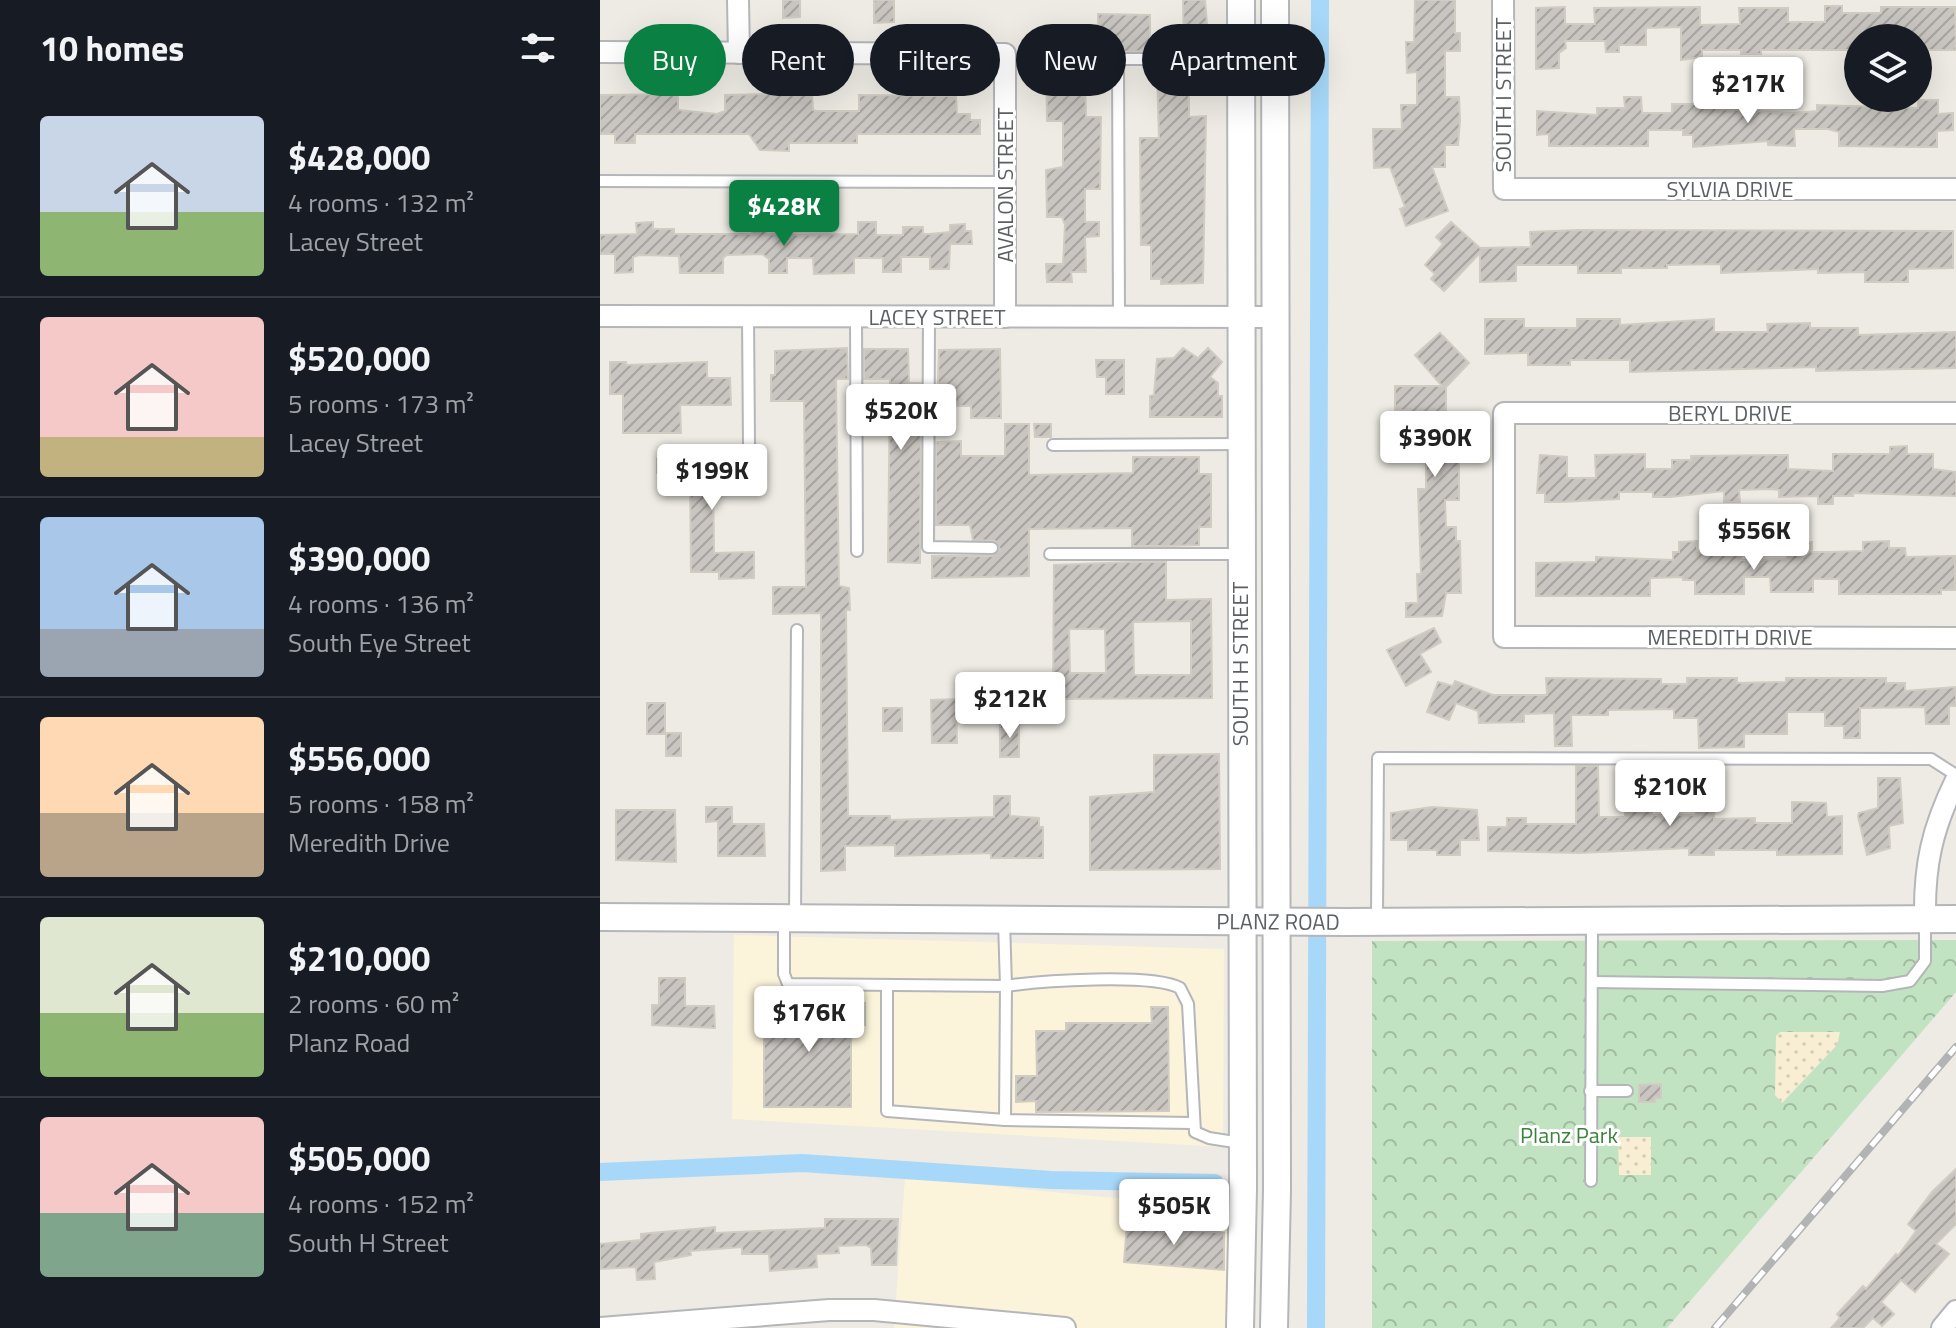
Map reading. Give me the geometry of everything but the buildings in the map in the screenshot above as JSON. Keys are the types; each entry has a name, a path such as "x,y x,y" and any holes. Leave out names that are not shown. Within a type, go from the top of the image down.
{"street":[{"path":"600,52 739,53 738,0"},
{"name":"SOUTH H STREET","path":"1241,0 1241,24"},
{"name":"SOUTH H STREET","path":"1274,1328 1275,0"},
{"name":"SOUTH I STREET","path":"1503,0 1504,189"},
{"name":"AVALON STREET","path":"739,53 1005,54 1005,317"},
{"name":"SOUTH H STREET","path":"1240,96 1240,1328"},
{"name":"SYLVIA DRIVE","path":"1504,189 1956,189"},
{"name":"LACEY STREET","path":"600,316 1273,317"},
{"name":"BERYL DRIVE","path":"1504,637 1504,413 1956,413"},
{"name":"MEREDITH DRIVE","path":"1504,637 1956,638"},
{"path":"1925,919 1924,873 1931,839 1956,778"},
{"name":"PLANZ ROAD","path":"600,917 1346,922 1956,919"},
{"path":"600,1328 778,1321 844,1310 911,1321 1065,1328"},
{"path":"1942,1328 1956,1311"}],"lane":[{"path":"1119,317 1118,59 1142,59"},
{"path":"600,181 1005,182"},
{"path":"748,317 749,445"},
{"path":"856,317 857,551"},
{"path":"929,317 928,547 992,548"},
{"path":"1053,445 1240,444"},
{"path":"1050,554 1240,554"},
{"path":"797,630 789,918 784,974 788,984 1006,986 1037,982 1158,982 1180,988 1188,1004 1192,1123 1200,1135 1242,1143"},
{"path":"1377,921 1378,758 1931,759 1956,778"},
{"path":"1004,919 1005,1120"},
{"path":"1592,982 1882,986 1910,981 1925,961 1925,919"},
{"path":"1591,1181 1592,920"},
{"path":"887,986 887,1111 1005,1120 1192,1123"},
{"path":"1590,1091 1627,1091"}],"shaded area":[{"path":"734,935 1224,949 1223,1147 732,1119"},
{"path":"905,1177 1104,1197 1231,1205 1230,1328 894,1328"}],"green space":[{"name":"Planz Park","path":"1956,940 1956,992 1667,1328 1372,1328 1372,941"}],"sand":[{"path":"1780,1032 1840,1032 1837,1045 1782,1103 1775,1095 1776,1036"},
{"path":"1618,1137 1651,1137 1651,1175 1619,1175"}],"waterway":[{"path":"1316,1328 1320,0"},
{"path":"600,1172 802,1163 1051,1180 1215,1183"}],"railway":[{"path":"1715,1328 1956,1047"}]}
